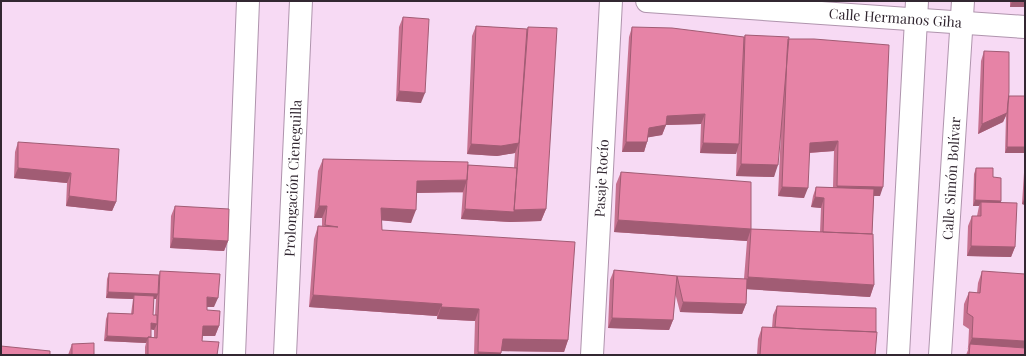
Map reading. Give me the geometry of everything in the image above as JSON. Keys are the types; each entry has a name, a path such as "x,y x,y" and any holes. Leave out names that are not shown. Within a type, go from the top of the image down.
{"street":[{"path":"234,355 248,1"},
{"name":"Prolongación Cieneguilla","path":"285,355 301,1"},
{"name":"Pasaje Rocío","path":"592,355 611,1"},
{"name":"Calle Hermanos Giha","path":"647,1 962,12 1025,27"},
{"path":"898,355 917,10"},
{"name":"Calle Simón Bolívar","path":"940,355 962,12"}],"building":[{"path":"403,17 429,19 425,93 399,91"},
{"path":"476,26 527,29 519,143 501,146 471,144"},
{"path":"528,27 557,28 546,209 514,210"},
{"path":"632,27 672,28 744,37 739,144 703,143 705,114 667,116 666,125 649,128 647,142 626,142"},
{"path":"745,35 789,37 778,165 741,164"},
{"path":"788,39 814,39 889,45 883,187 837,186 838,141 810,143 808,188 782,187"},
{"path":"984,51 1009,52 1009,92 1007,113 982,124"},
{"path":"1009,96 1025,96 1025,147 1007,147"},
{"path":"18,142 119,149 116,202 69,196 71,173 18,168"},
{"path":"323,159 468,162 467,180 417,181 416,210 381,208 382,230 575,242 568,340 503,339 501,353 478,352 479,309 441,307 442,304 313,295 318,226 338,227 325,225 327,206 319,206"},
{"path":"468,165 517,168 514,212 465,209"},
{"path":"976,168 993,168 993,177 1001,178 1001,201 975,200"},
{"path":"621,172 751,182 751,229 618,220"},
{"path":"816,187 874,189 872,234 823,232 824,198 815,197"},
{"path":"981,202 1017,203 1015,247 971,246 972,216 981,216"},
{"path":"175,206 229,209 228,241 173,238"},
{"path":"751,229 873,234 874,285 748,277"},
{"path":"614,270 677,276 673,320 612,318"},
{"path":"160,271 220,274 218,298 207,297 207,310 220,311 219,326 203,326 202,341 219,342 217,355 148,355 148,337 157,338"},
{"path":"982,271 1025,274 1025,341 972,338 973,317 967,313 969,292 980,293"},
{"path":"109,273 159,275 158,294 108,292"},
{"path":"677,276 747,279 746,304 683,302"},
{"path":"134,295 154,296 153,315 157,315 157,324 151,323 151,337 107,336 108,313 133,314"},
{"path":"777,306 876,308 876,332 775,327"},
{"path":"762,327 877,332 875,355 760,355"},
{"path":"94,343 94,355 72,355 72,344"},
{"path":"970,344 1025,348 1025,355 969,355"},
{"path":"1,346 50,351 50,355 1,355"}]}
